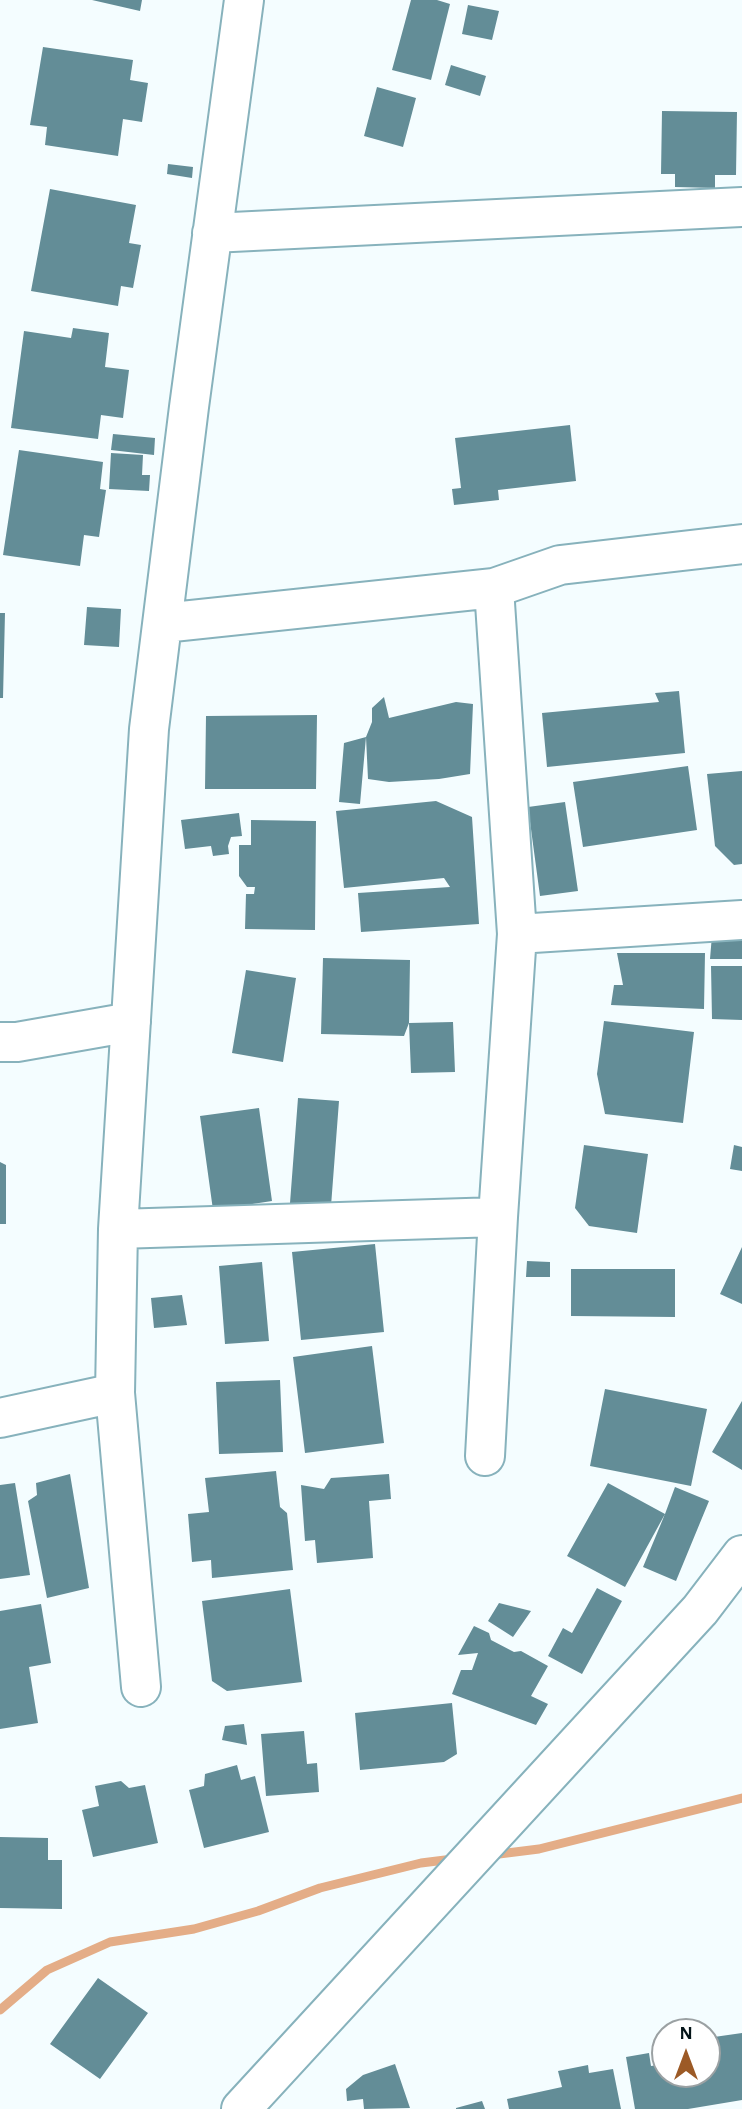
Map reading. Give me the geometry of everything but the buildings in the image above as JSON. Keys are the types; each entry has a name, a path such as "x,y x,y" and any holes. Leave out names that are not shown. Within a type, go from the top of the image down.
{"street":[{"path":"141,1687 115,1393 118,1229 149,729 244,0"},
{"path":"212,233 742,207"},
{"path":"163,623 495,588 560,565 742,544"},
{"path":"485,1456 517,934 495,588"},
{"path":"517,934 742,920"},
{"path":"0,1042 17,1042 131,1021"},
{"path":"118,1229 498,1217"},
{"path":"0,1418 115,1393"},
{"path":"241,2109 700,1609 742,1555"}],"waterway":[{"path":"491,1855 539,1849 742,1798"},
{"path":"0,2010 47,1970 110,1942 194,1929 258,1911 320,1888 421,1863 453,1859"}]}
